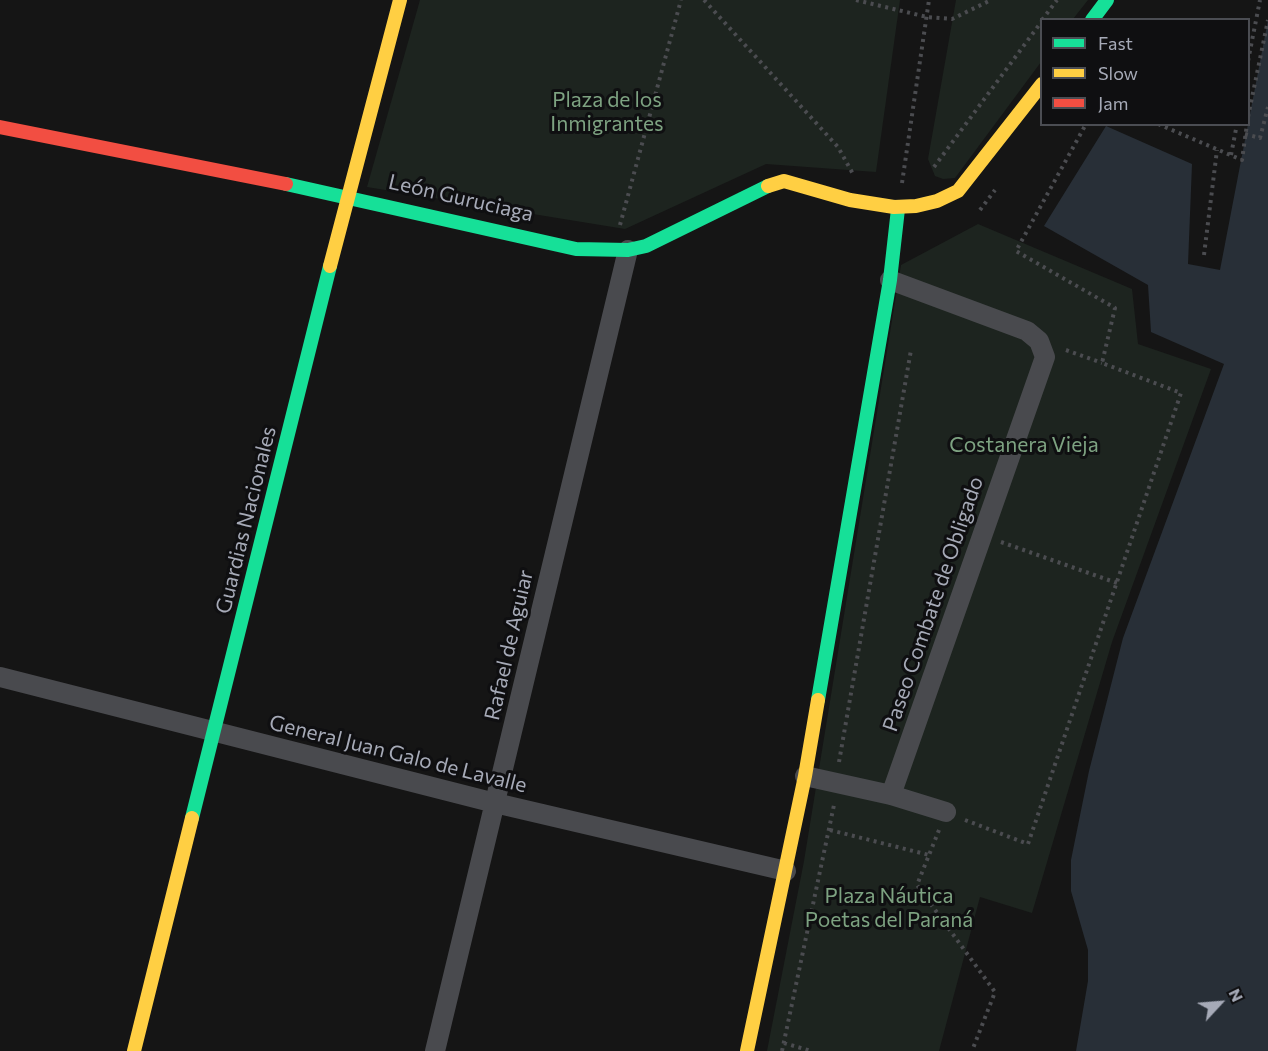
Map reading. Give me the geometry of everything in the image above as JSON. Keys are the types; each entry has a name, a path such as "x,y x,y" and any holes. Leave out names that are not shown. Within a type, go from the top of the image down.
{"street":[{"name":"Guardias Nacionales","path":"134,1051 348,196 400,0"},
{"path":"1094,18 1107,0"},
{"path":"747,1051 805,776 890,280 898,210 942,201 958,191 1040,85"},
{"name":"León Guruciaga","path":"0,127 348,196 576,249 620,249 646,246 766,186 784,181 898,210"},
{"name":"Rafael de Aguiar","path":"435,1051 495,803 620,249"},
{"path":"890,280 1033,336"},
{"name":"Paseo Combate de Obligado","path":"891,795 1045,357 1033,336"},
{"name":"General Juan Galo de Lavalle","path":"0,677 495,803 786,871"},
{"path":"805,776 891,795 946,812"}],"path":[{"path":"620,249 681,0"},
{"path":"704,0 838,147 868,204"},
{"path":"856,0 927,17 952,19 992,0"},
{"path":"898,210 929,0"},
{"path":"1044,18 1057,0"},
{"path":"1250,51 1260,0"},
{"path":"1250,107 1268,20"},
{"path":"934,167 1040,23"},
{"path":"1245,134 1260,138 1268,107"},
{"path":"1085,126 1016,251 1115,308 1102,363"},
{"path":"1163,126 1242,160 1247,126"},
{"path":"1231,155 1237,126"},
{"path":"1204,255 1217,150"},
{"path":"972,1051 995,992 917,885 946,812 1028,844 1181,393 1033,336"},
{"path":"782,1051 830,830 835,783 911,350"},
{"path":"982,535 1116,583"},
{"path":"830,830 929,855"},
{"path":"784,1043 811,1051"}],"green space":[{"name":"Plaza de los Inmigrantes","path":"420,0 900,0 876,172 766,164 625,229 367,187"},
{"path":"956,0 1088,0 1074,18 1040,18 1040,63 955,178 943,179 935,176 928,159"},
{"name":"Costanera Vieja","path":"978,224 1132,289 1138,344 1211,369 1112,642 1032,913 980,897 939,1051 767,1051 804,861 901,265"}],"shaded area":[{"path":"1268,20 1268,1051 1076,1051 1088,981 1088,950 1071,891 1071,860 1089,771 1123,638 1224,364 1151,332 1148,285 1044,226 1106,126 1192,164 1188,264 1220,270 1248,126 1250,126 1250,114"}],"traffic: fast":[{"path":"1094,18 1107,0"},
{"path":"286,184 576,249 628,250 646,246 768,186"},
{"path":"818,700 890,280 898,209"},
{"path":"192,818 330,266"}],"traffic: slow":[{"path":"330,266 400,0"},
{"path":"768,186 784,181 850,200 894,207 916,206 937,201 958,191 1040,87"},
{"path":"747,1051 805,776 818,700"},
{"path":"134,1051 192,818"}],"traffic: jam":[{"path":"0,127 286,184"}],"park label":[{"name":"Plaza Náutica Poetas del Paraná","path":"889,908"}]}
